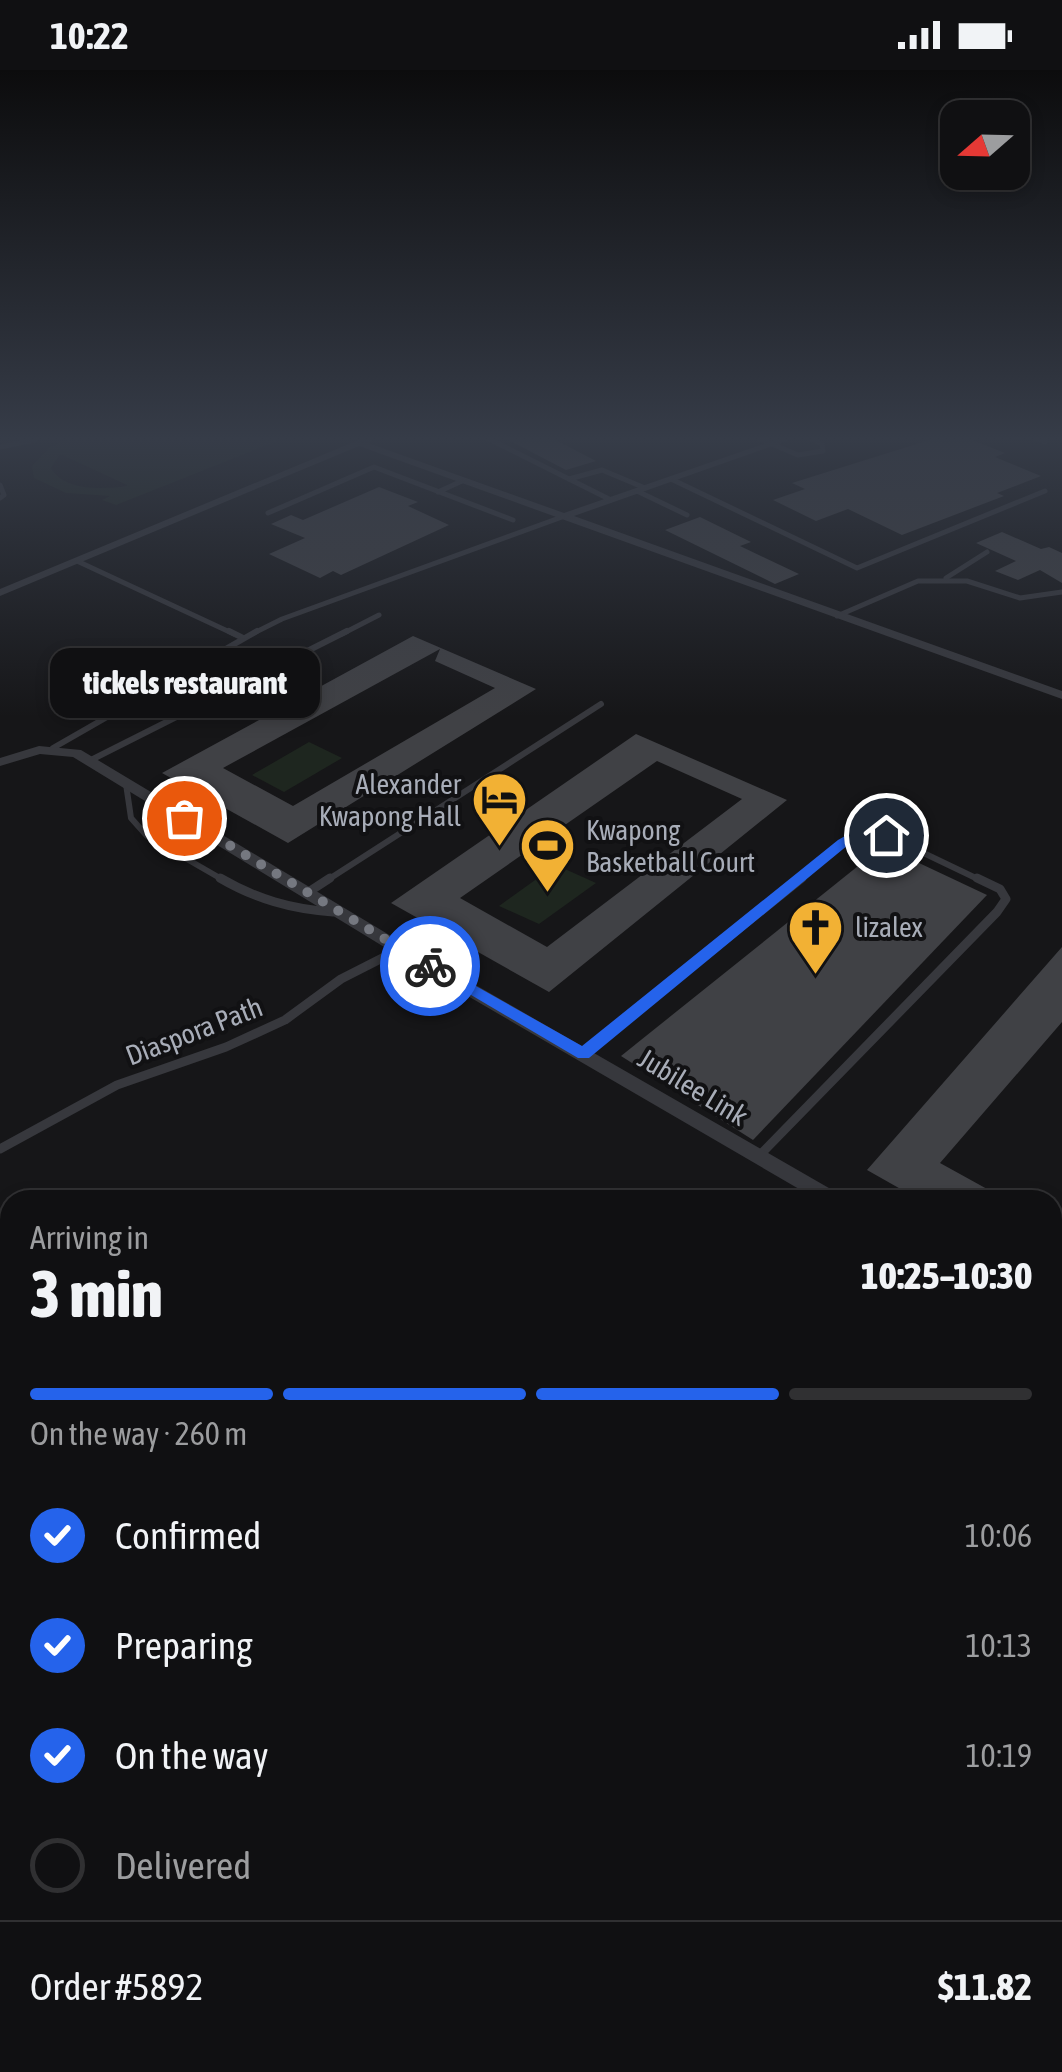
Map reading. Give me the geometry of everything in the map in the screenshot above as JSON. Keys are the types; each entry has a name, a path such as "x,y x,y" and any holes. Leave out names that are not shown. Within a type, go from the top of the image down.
{"street":[{"path":"0,593 152,529"},
{"path":"597,529 1062,695"},
{"path":"0,762 54,748"},
{"name":"Jubilee Link","path":"54,748 76,753 400,949 816,1190"}],"lane":[{"path":"54,748 242,638 528,529"},
{"path":"776,529 857,568 950,529"},
{"path":"944,580 988,552"},
{"path":"77,561 242,638"},
{"path":"837,616 898,586 944,580 967,581 1020,598 1062,592"},
{"path":"89,761 379,615"},
{"path":"307,894 600,704"},
{"path":"126,784 131,818 147,836 253,897 305,910 341,912"},
{"path":"583,1054 859,832 886,835 1000,888 1006,899 997,912 758,1157"},
{"name":"Diaspora Path","path":"0,1150 117,1084 226,1047 284,1020 341,979 400,949"}],"shaded area":[{"path":"309,742 342,758 284,792 252,775"},
{"name":"Kwapong Basketball Court","path":"556,865 596,883 539,924 499,906"}],"building":[{"path":"284,529 439,529 341,575 333,571 320,578 269,554 305,538"},
{"path":"725,529 751,542 740,546 799,574 775,584 665,530"},
{"path":"890,529 917,529 902,535"},
{"path":"1002,532 1041,549 1049,547 1062,553 1062,583 1040,570 1018,580 995,571 1016,561 976,543"},
{"path":"413,636 536,689 288,843 162,773","holes":["440,649 435,661 495,688 293,806 223,768"]},
{"name":"Alexander Kwapong Hall","path":"636,734 787,800 549,992 391,903","holes":["657,761 742,799 547,947 460,898"]},
{"name":"lizalex","path":"883,846 987,895 753,1140 621,1056"},
{"path":"1062,947 1062,1022 940,1163 989,1190 902,1190 867,1170"}],"way so far":[{"path":"184,818 430,966"}],"place":[{"name":"tickels restaurant","path":"184,818"},
{"name":"Alexander Kwapong Hall","path":"500,849"},
{"name":"Kwapong Basketball Court","path":"547,895"},
{"name":"lizalex","path":"816,976"}],"route":[{"path":"430,966 583,1054 843,842 859,832 886,835"}]}
